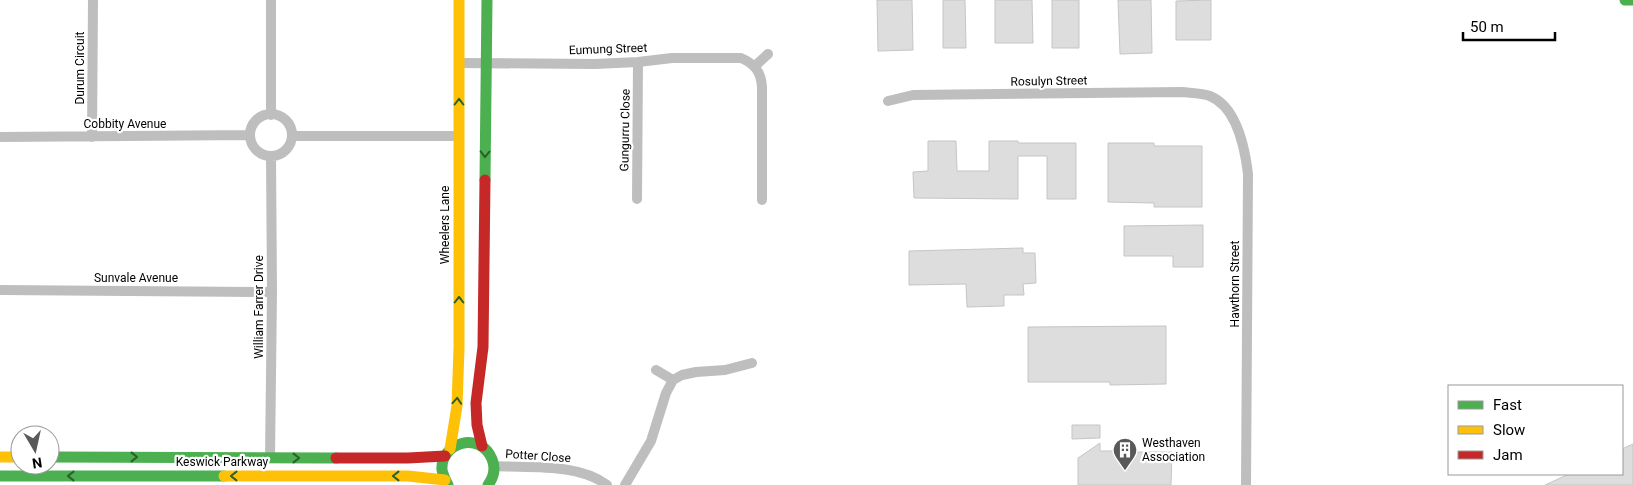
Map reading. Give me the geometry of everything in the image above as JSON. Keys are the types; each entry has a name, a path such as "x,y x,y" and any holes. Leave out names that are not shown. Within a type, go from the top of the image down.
{"main road":[{"name":"Wheelers Lane","path":"446,482 442,464 448,452 456,416 458,385 459,0"},
{"path":"487,0 484,314 483,347 476,403 477,425 482,446 493,458 495,466 494,474 488,485"},
{"path":"1626,0 1633,0"},
{"name":"Keswick Parkway","path":"60,457 408,458 448,452 458,444 466,442 474,442 482,446"},
{"name":"Keswick Parkway","path":"0,476 408,476 446,482"}],"street":[{"name":"Durum Circuit","path":"92,137 93,0"},
{"path":"271,114 272,0"},
{"path":"762,200 762,87 761,76 755,66 768,54"},
{"name":"Eumung Street","path":"459,63 638,62 672,58 741,58 755,66"},
{"name":"Gungurru Close","path":"637,199 638,62"},
{"name":"Rosulyn Street","path":"888,101 914,95 1182,92 1210,96"},
{"name":"Hawthorn Street","path":"1210,96 1234,118 1246,156 1248,174 1246,485"},
{"path":"271,114 284,118 291,129 292,136 291,142 283,152 271,156 264,155 254,148 250,135 254,123 259,118 271,114"},
{"name":"Cobbity Avenue","path":"0,137 250,135"},
{"path":"292,136 459,136"},
{"name":"William Farrer Drive","path":"270,458 271,156"},
{"name":"Sunvale Avenue","path":"0,290 272,292"},
{"path":"625,485 651,441 666,392 673,380 682,375 696,372 725,370 752,364"},
{"path":"656,370 673,380"},
{"name":"Potter Close","path":"495,466 572,470 590,475 607,485"}],"building":[{"path":"877,0 912,0 913,50 878,51"},
{"path":"943,0 965,0 966,48 943,48"},
{"path":"995,0 1032,0 1033,43 995,43"},
{"path":"1052,0 1079,0 1079,48 1052,48"},
{"path":"1118,0 1151,0 1152,53 1120,54"},
{"path":"1211,0 1211,40 1176,40 1176,1"},
{"path":"928,141 956,141 957,171 989,171 989,141 1076,143 1076,199 1047,199 1047,156 1018,156 1018,199 914,198 913,172 928,171"},
{"path":"1108,143 1154,143 1154,146 1202,146 1202,207 1154,207 1154,203 1108,202"},
{"path":"1203,225 1203,267 1173,267 1173,256 1124,256 1124,226"},
{"path":"1023,248 1023,253 1035,253 1036,283 1023,284 1024,295 1004,295 1004,306 967,307 966,284 909,285 909,251"},
{"path":"1166,326 1166,384 1110,385 1110,382 1028,382 1028,327"},
{"path":"1072,425 1100,425 1100,438 1072,439"},
{"name":"Westhaven Association","path":"1100,443 1100,451 1124,451 1124,447 1136,447 1136,452 1172,452 1171,485 1078,485 1078,458"},
{"path":"1633,444 1633,485 1545,485 1567,475 1623,475 1623,449"}],"traffic: fast":[{"path":"485,180 487,0"},
{"path":"1625,0 1633,0"},
{"path":"448,485 442,470 443,461 447,453 462,443 479,445 486,450 492,459 494,473 488,485"},
{"path":"60,457 336,458"},
{"path":"0,476 224,476"}],"traffic: slow":[{"path":"450,449 457,406 459,348 459,0"},
{"path":"0,457 10,457"},
{"path":"224,476 408,476 445,480"}],"traffic: jam":[{"path":"482,446 477,425 476,403 483,347 485,180"},
{"path":"336,458 445,456"}],"place":[{"name":"Westhaven Association","path":"1125,471"}]}
